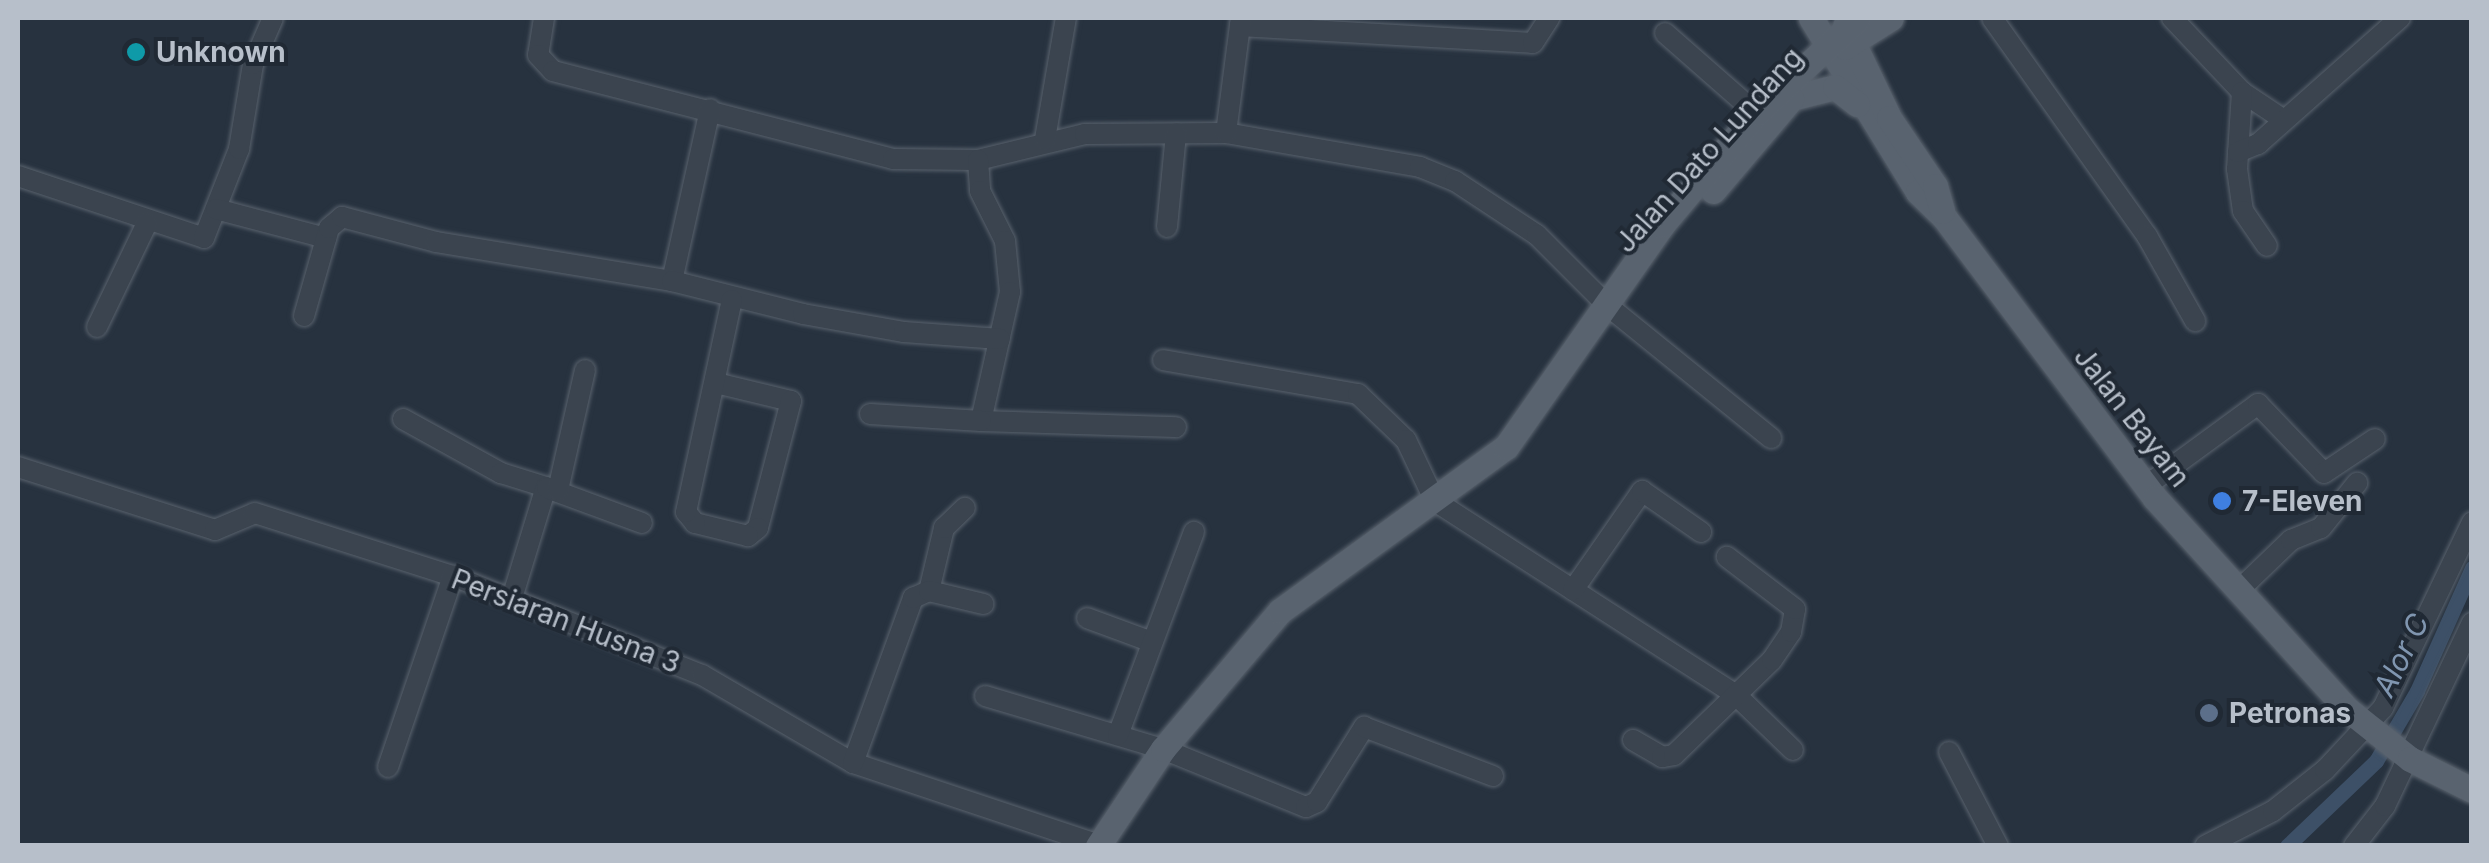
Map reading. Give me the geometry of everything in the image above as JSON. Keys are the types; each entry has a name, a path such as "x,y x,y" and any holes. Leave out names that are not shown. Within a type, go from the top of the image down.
{"main road":[{"name":"Jalan Bayam","path":"1811,18 1843,34 1882,123 1935,186 1944,217 2146,486 2372,731 2406,757 2472,790"},
{"path":"1785,95 1811,18"},
{"name":"Jalan Dato Lundang","path":"1614,298 1785,95 1843,34 1891,18"},
{"path":"1882,123 1874,64 1877,46 1900,18"},
{"path":"1785,95 1835,87 1850,94 1882,123"},
{"name":"Jalan Dato Lundang","path":"1100,845 1163,749 1280,611 1506,447 1662,226 1756,113 1785,95"}],"street":[{"path":"18,176 204,238 241,139 256,53 272,18"},
{"path":"544,18 538,55 553,70 893,159 978,160 1046,139 1226,133 1372,154 1455,181 1537,235 1771,438"},
{"path":"1046,139 1066,18"},
{"path":"1226,133 1240,22 1534,42 1549,18"},
{"path":"1992,18 2147,236 2195,321"},
{"path":"2172,18 2242,92 2284,120"},
{"path":"2238,152 2258,144 2400,18"},
{"path":"1664,33 1756,113"},
{"path":"2242,92 2238,152 2244,211 2266,246"},
{"path":"672,281 710,109"},
{"path":"1168,227 1176,134"},
{"path":"978,160 980,191 1005,241 1009,268 1000,339 981,421"},
{"path":"216,209 326,238"},
{"path":"304,316 332,222 348,217 436,242 672,281 732,300 904,332 1000,339"},
{"path":"97,327 147,222"},
{"path":"716,383 790,402 758,528 748,536 687,517 732,300"},
{"path":"1163,360 1358,394 1406,440 1435,501 1736,695 1793,750"},
{"path":"512,598 552,489 585,370"},
{"path":"2146,486 2258,404 2324,472 2375,439"},
{"path":"870,414 1176,427"},
{"path":"403,419 501,474 642,523"},
{"name":"Persiaran Husna 3","path":"18,467 215,530 256,513 453,576 702,675 853,763 1100,845"},
{"path":"2238,590 2291,540 2321,528 2357,482"},
{"path":"1573,590 1642,491 1701,532"},
{"path":"930,591 944,528 965,508"},
{"path":"2204,846 2273,811 2372,731 2472,522"},
{"path":"1118,735 1194,532"},
{"path":"1633,740 1671,757 1772,660 1797,620 1795,609 1727,557"},
{"path":"388,767 453,576"},
{"path":"853,763 913,598 930,591 983,604"},
{"path":"1088,618 1152,642"},
{"path":"2354,846 2386,806 2472,622"},
{"path":"985,696 1163,749 1306,808 1317,802 1364,727 1493,776"},
{"path":"1949,752 1998,846"}],"waterway":[{"name":"Alor C","path":"2287,846 2376,761 2417,691 2472,568"}],"place":[{"name":"Unknown","path":"136,52"},
{"name":"7-Eleven","path":"2222,501"},
{"name":"Petronas","path":"2209,713"}]}
